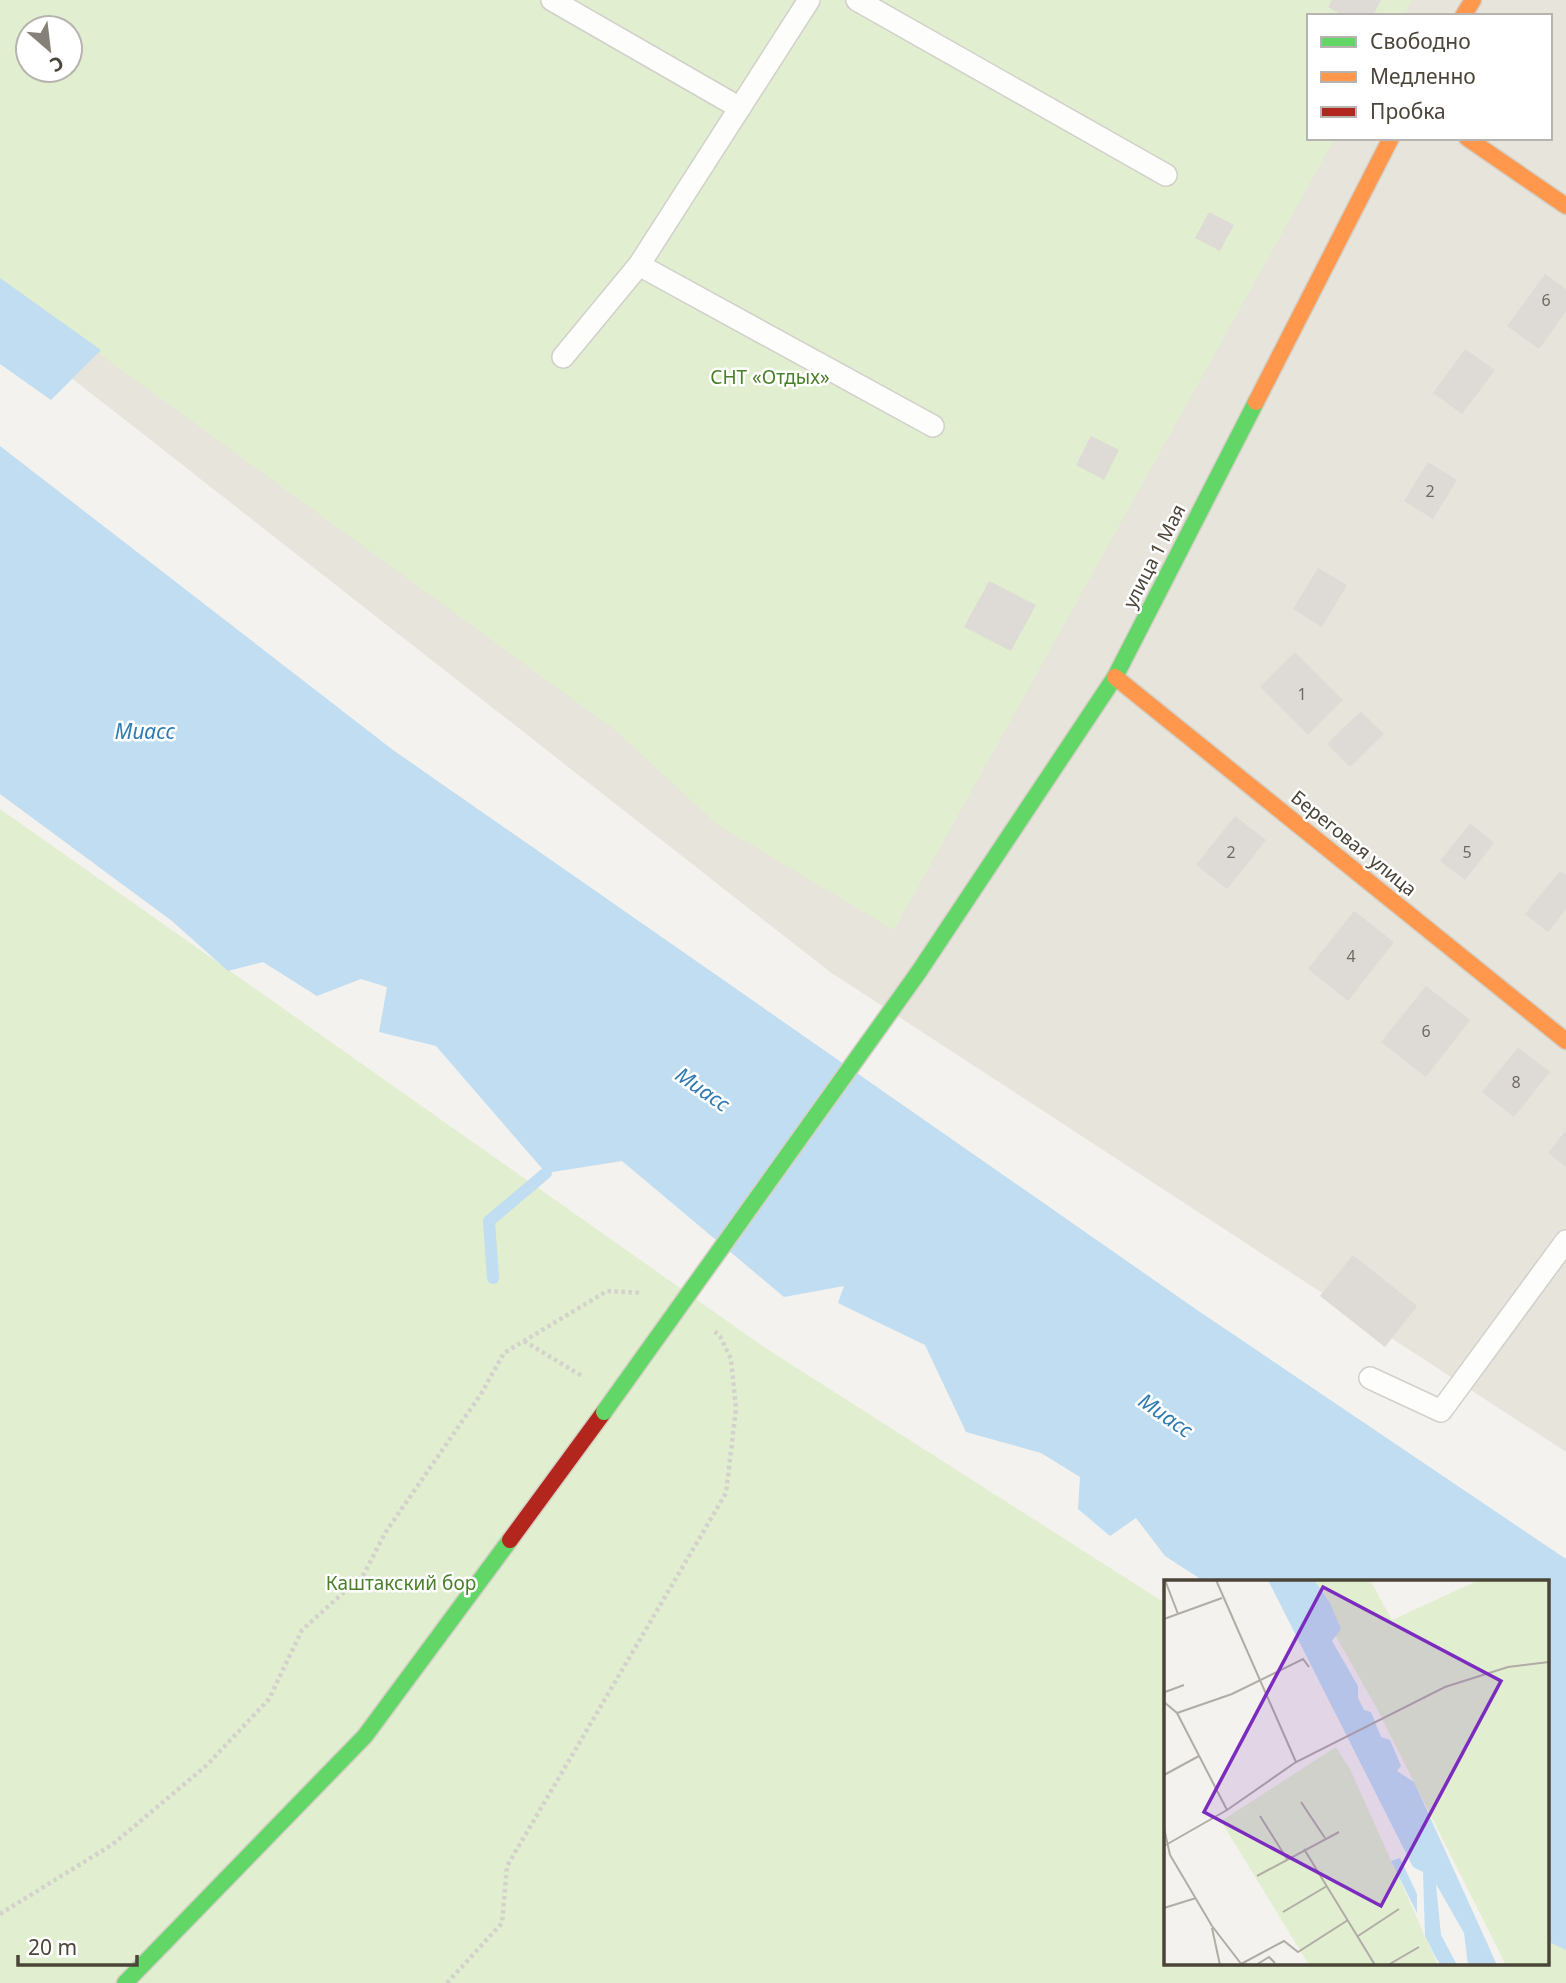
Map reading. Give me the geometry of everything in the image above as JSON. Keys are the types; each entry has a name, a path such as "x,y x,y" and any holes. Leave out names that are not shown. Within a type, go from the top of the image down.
{"main road":[{"name":"улица 1 Мая","path":"125,1983 365,1736 616,1397 918,973 1115,677 1390,140"},
{"path":"1470,140 1566,206"},
{"name":"Береговая улица","path":"1115,677 1566,1041"}],"lane":[{"path":"552,0 740,108"},
{"path":"563,357 639,265 809,0"},
{"path":"857,0 1166,175"},
{"path":"639,265 933,426"},
{"path":"1370,1378 1441,1411 1566,1241"}],"path":[{"path":"0,1914 113,1844 207,1765 269,1699 302,1630 363,1574 385,1533 481,1394 504,1353 607,1291 644,1293"},
{"path":"447,1983 502,1923 507,1866 726,1493 736,1409 730,1359 720,1336 710,1327"},
{"path":"524,1341 616,1397"}],"shaded area":[{"path":"0,0 1566,0 1566,1452 830,972 0,322"}],"green space":[{"name":"СНТ «Отдых»","path":"0,0 1412,0 1404,14 1307,14 1307,140 1334,140 894,930 718,825 615,730 0,281"},
{"name":"Каштакский бор","path":"0,809 764,1347 1164,1602 1164,1966 1548,1966 1548,1847 1566,1859 1566,1983 0,1983"}],"water":[{"path":"0,278 101,350 51,400 0,364"},
{"name":"Миасс","path":"0,446 393,750 1200,1312 1566,1559 1566,1950 1548,1941 1548,1580 1202,1580 1165,1556 1136,1518 1110,1536 1078,1509 1080,1477 1041,1453 966,1432 925,1345 838,1303 844,1286 784,1297 622,1161 546,1173 436,1046 379,1032 387,987 361,979 317,996 263,962 228,971 172,921 0,794"}],"building":[{"path":"1332,0 1381,0 1374,14 1340,14 1328,7"},
{"path":"1209,212 1234,225 1220,251 1195,238"},
{"path":"1545,274 1566,289 1566,312 1539,349 1507,326"},
{"path":"1465,349 1495,370 1462,414 1433,393"},
{"path":"1091,436 1119,450 1104,480 1076,465"},
{"path":"1428,462 1457,480 1433,519 1404,501"},
{"path":"1318,568 1347,585 1322,627 1293,609"},
{"path":"989,581 1036,605 1011,651 964,627"},
{"path":"1295,652 1343,700 1308,735 1260,687"},
{"path":"1361,711 1384,734 1350,767 1327,744"},
{"path":"1235,816 1266,840 1227,889 1196,865"},
{"path":"1470,823 1494,843 1465,880 1440,861"},
{"path":"1560,871 1566,875 1566,909 1548,932 1525,914"},
{"path":"1354,911 1394,942 1348,1001 1308,969"},
{"path":"1426,986 1470,1020 1426,1077 1381,1042"},
{"path":"1518,1047 1550,1072 1514,1117 1482,1092"},
{"path":"1566,1130 1566,1167 1548,1153"},
{"path":"1353,1255 1417,1306 1385,1347 1320,1296"}],"waterway":[{"path":"493,1278 489,1221 546,1173"}],"traffic: fast":[{"path":"918,973 1115,677 1256,402"},
{"path":"604,1412 918,973"},
{"path":"125,1983 365,1736 510,1540"}],"traffic: slow":[{"path":"1464,14 1473,0"},
{"path":"1256,402 1390,140"},
{"path":"1470,140 1566,206"},
{"path":"1115,677 1566,1041"}],"traffic: jam":[{"path":"510,1540 604,1412"}]}
